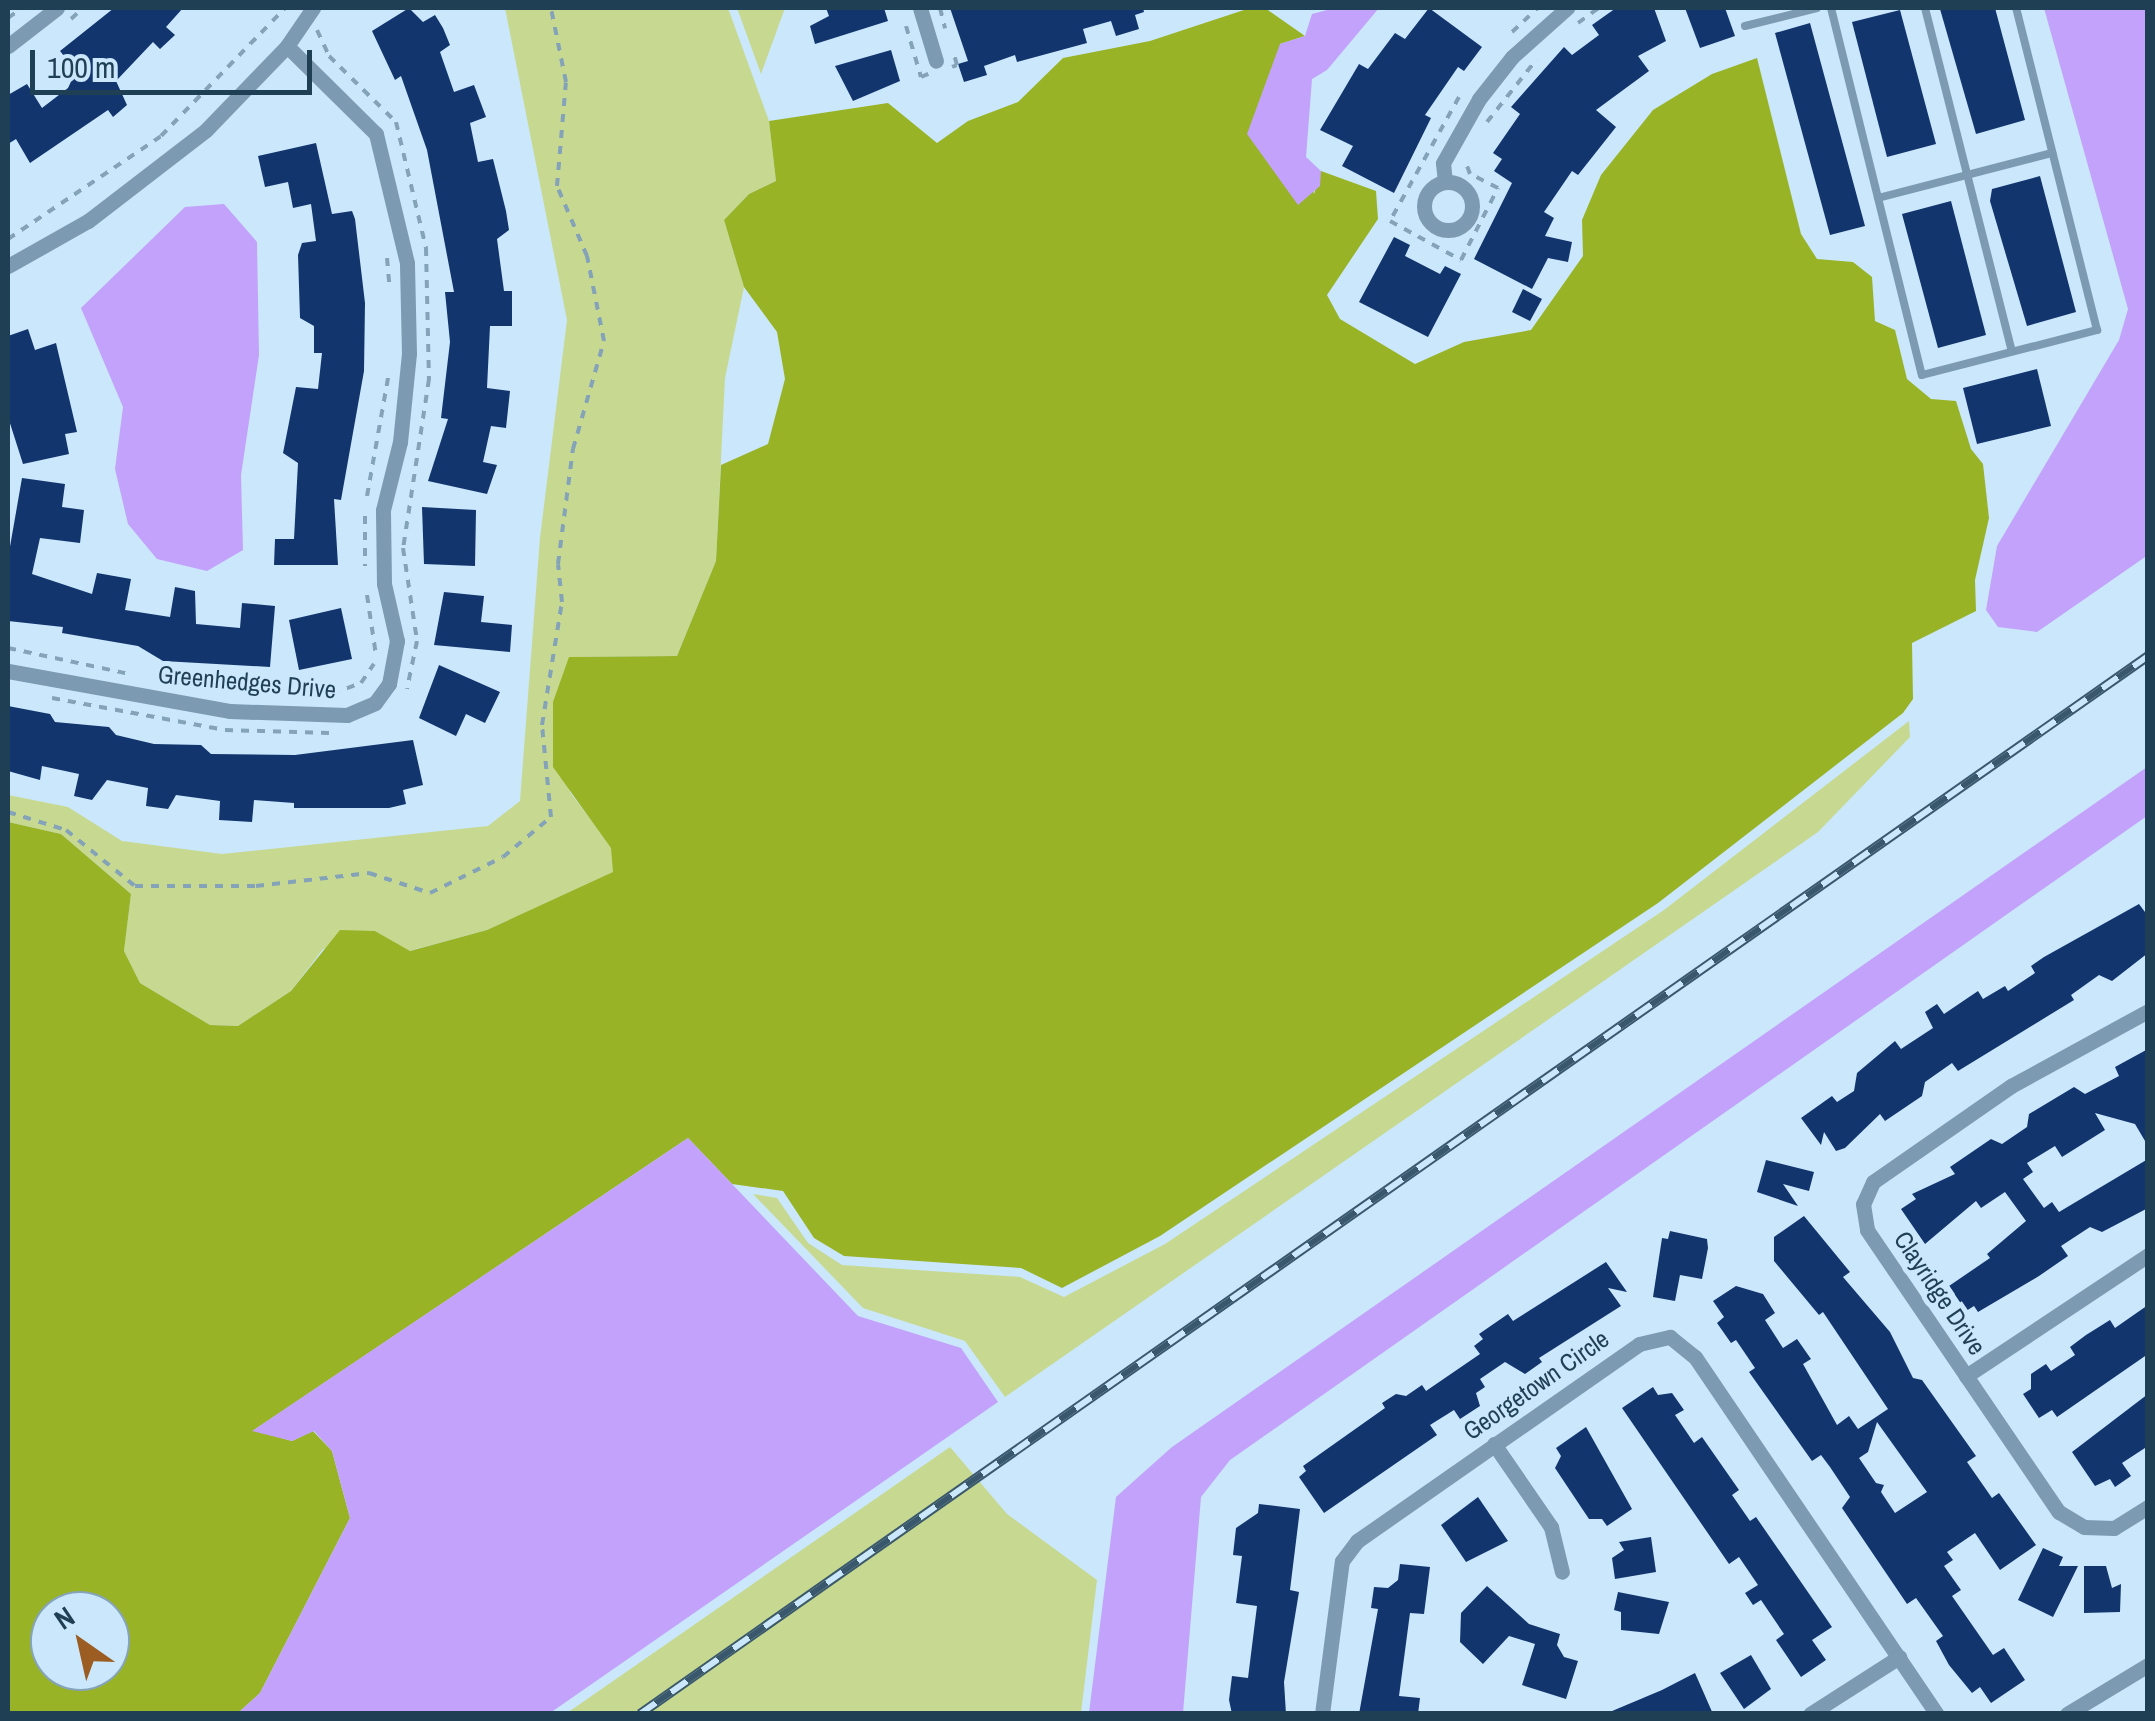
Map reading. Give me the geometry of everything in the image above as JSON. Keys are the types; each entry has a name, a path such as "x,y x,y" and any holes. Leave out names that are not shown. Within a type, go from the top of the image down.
{"street":[{"path":"8,46 57,8"},
{"path":"8,266 131,190 206,130 287,46 313,8"},
{"path":"920,8 936,61"},
{"path":"1445,182 1444,164 1479,100 1516,53 1567,8"},
{"name":"Greenhedges Drive","path":"8,671 230,711 347,715 375,703 389,684 397,641 384,584 383,510 400,442 409,354 407,263 376,134 287,46"},
{"name":"Clayridge Drive","path":"2148,1010 2012,1086 1873,1182 1863,1204 1867,1230 2059,1512 2084,1527 2114,1528 2148,1507"},
{"path":"1966,1376 2148,1255"},
{"name":"Georgetown Circle","path":"1322,1714 1342,1561 1357,1541 1639,1344 1670,1336 1694,1357 1937,1714"},
{"path":"1494,1444 1551,1528 1562,1572"},
{"path":"1810,1714 1899,1657"},
{"path":"2067,1714 2148,1666"}],"lane":[{"path":"1745,26 1817,8"},
{"path":"1831,8 1922,375 2096,330 2016,8"},
{"path":"1925,8 2012,352"},
{"path":"1878,198 2052,153"}],"path":[{"path":"8,18 22,8"},
{"path":"8,239 161,136 285,8"},
{"path":"8,812 66,830 135,886 256,886 369,873 430,893 503,857 551,817 542,725 562,602 558,564 573,449 604,341 587,256 557,186 566,82 551,8"},
{"path":"316,27 328,56 396,122 426,248 428,379 403,548 416,658 404,694"},
{"path":"386,250 390,299"},
{"path":"366,575 363,531 388,374"},
{"path":"187,684 272,694 348,692 371,674 376,660 366,587"},
{"path":"8,648 131,674"},
{"path":"43,696 225,730 340,732"}],"green space":[{"path":"505,8 728,8 769,121 776,181 749,194 724,220 744,287 725,378 716,561 677,656 570,657 570,792 612,848 614,872 487,930 409,951 375,931 323,949 291,991 238,1026 210,1025 140,983 124,951 131,894 61,834 8,822 8,795 68,807 122,841 222,854 488,826 520,801 540,538 567,320"},
{"path":"737,8 785,8 761,74"},
{"path":"1250,8 1265,8 1305,36 1280,44 1314,194 1321,171 1376,191 1378,219 1327,295 1340,319 1415,364 1464,342 1531,330 1583,256 1582,220 1601,175 1653,110 1712,74 1757,58 1801,234 1817,259 1853,262 1872,277 1875,321 1895,330 1907,379 1931,399 1956,401 1971,449 1983,464 1989,518 1975,580 1976,611 1912,643 1913,699 1903,713 1658,903 1160,1236 1062,1288 1021,1268 844,1256 814,1238 783,1191 732,1184 688,1138 254,1430 292,1441 313,1431 332,1451 350,1518 260,1693 238,1713 8,1713 8,822 61,834 131,894 124,951 140,983 210,1025 238,1026 291,991 340,930 375,931 410,951 487,930 613,872 611,848 553,767 553,702 569,657 677,656 716,561 721,465 768,444 785,379 777,332 744,287 724,220 749,194 776,181 769,121 888,103 937,143 968,121 1018,102 1063,58 1150,41"},
{"path":"1909,721 1910,737 1818,832 1005,1397 965,1341 863,1308 753,1194 777,1198 808,1243 842,1265 1020,1277 1064,1297 1165,1244 1664,910"},
{"path":"950,1447 1007,1514 1097,1580 1081,1713 567,1713"}],"shaded area":[{"path":"1335,8 1379,8 1327,70 1312,79 1306,157 1321,171 1320,186 1298,205 1247,134 1280,44 1305,36 1312,14"},
{"path":"2044,8 2147,8 2148,555 2037,632 1998,627 1986,610 1997,546 2119,340 2128,309"},
{"path":"224,204 257,242 259,355 241,475 243,550 207,571 157,559 128,524 115,469 123,407 81,308 185,207"},
{"path":"2147,767 2147,816 1230,1460 1201,1497 1183,1713 1089,1713 1116,1497 1172,1447"},
{"path":"688,1138 858,1316 961,1348 998,1402 550,1713 238,1713 260,1693 350,1518 332,1451 314,1431 292,1441 252,1431"}],"building":[{"path":"114,8 183,8 166,27 175,35 160,49 153,42 116,81 127,105 113,117 108,110 30,163 16,139 8,144 8,95 27,84 42,108 68,88 76,71 60,51"},
{"path":"409,8 423,22 435,15 443,28 450,45 440,52 454,92 474,85 486,117 470,123 478,162 493,159 506,211 509,230 497,239 504,291 512,291 512,326 490,326 487,388 510,391 506,428 491,426 483,462 497,465 487,494 428,481 448,419 441,418 450,342 445,292 454,292 427,150 401,76 395,80 372,31"},
{"path":"826,8 884,8 888,21 815,44 810,26 829,16"},
{"path":"950,8 1143,8 1144,12 1135,15 1139,29 1116,36 1111,21 1083,29 1087,43 1017,62 1015,55 984,66 987,75 964,82 958,64 968,61"},
{"path":"1429,8 1482,47 1464,71 1458,67 1425,115 1431,118 1394,193 1342,166 1353,146 1320,130 1359,64 1368,69 1395,33 1405,39"},
{"path":"1616,8 1654,8 1666,41 1638,56 1649,71 1596,110 1616,127 1578,175 1572,171 1544,212 1554,218 1545,236 1572,242 1568,262 1548,258 1532,289 1474,259 1512,183 1494,171 1502,159 1493,153 1520,114 1511,107 1564,47 1572,55 1599,35 1592,25"},
{"path":"1685,8 1725,8 1735,36 1700,48"},
{"path":"1995,8 2025,120 1976,134 1940,9"},
{"path":"1900,10 1936,144 1887,157 1852,22"},
{"path":"1810,23 1865,226 1830,235 1775,33"},
{"path":"891,50 900,81 853,101 835,66"},
{"path":"316,143 332,214 352,211 355,219 365,303 364,371 341,500 334,499 338,565 274,565 275,539 294,539 298,463 283,453 296,387 318,389 322,353 314,353 314,326 300,318 298,255 302,243 316,241 311,204 293,208 288,182 265,187 258,156"},
{"path":"2040,176 2076,312 2027,326 1990,201 1992,189"},
{"path":"1951,201 1986,335 1938,348 1902,214"},
{"path":"1394,237 1410,245 1405,256 1440,274 1445,266 1461,274 1428,337 1359,302"},
{"path":"1523,289 1542,299 1530,321 1512,312"},
{"path":"28,329 35,350 56,343 77,432 65,434 69,454 23,464 8,417 8,336"},
{"path":"2037,369 2051,426 1977,444 1963,388"},
{"path":"22,478 65,484 62,507 84,510 80,543 40,538 32,574 92,594 97,573 131,579 125,610 170,617 175,587 195,591 196,624 240,628 242,603 275,606 270,667 163,661 138,646 62,633 63,627 8,621 8,558"},
{"path":"422,507 476,510 475,566 424,564"},
{"path":"444,592 484,596 481,622 512,625 510,652 434,645"},
{"path":"341,608 352,659 299,670 289,620"},
{"path":"439,665 500,692 485,723 466,714 456,736 419,718"},
{"path":"8,706 50,714 55,722 109,727 116,735 154,744 201,745 211,754 295,755 413,740 423,785 403,790 406,804 389,808 294,808 294,803 254,800 252,822 219,820 220,801 176,795 168,809 146,806 148,788 107,780 92,800 74,796 79,774 42,766 40,780 8,771"},
{"path":"2139,904 2148,916 2148,953 2112,981 2099,975 2071,995 2074,1000 1958,1071 1952,1063 1925,1082 1922,1096 1885,1121 1880,1114 1845,1148 1836,1151 1824,1132 1821,1145 1801,1118 1832,1096 1837,1102 1854,1091 1857,1073 1895,1041 1901,1049 1933,1028 1925,1012 1937,1004 1944,1014 1978,991 1983,999 2005,986 2008,991 2035,973 2031,966 2044,957"},
{"path":"2148,1049 2148,1146 2135,1124 2095,1113 2105,1130 2062,1157 2055,1146 2027,1163 2033,1172 2023,1179 2044,1208 2052,1202 2059,1212 2148,1159 2148,1208 2102,1232 2090,1227 2061,1246 2068,1256 2039,1276 1978,1312 1974,1306 1966,1311 1949,1286 1990,1258 1987,1254 2026,1221 2005,1192 1981,1208 1976,1201 1925,1244 1901,1209 1916,1199 1912,1194 1955,1174 1950,1167 1991,1139 2002,1144 2027,1127 2029,1114 2074,1087 2085,1094 2119,1076 2115,1067"},
{"path":"1766,1160 1814,1172 1809,1191 1783,1184 1798,1206 1757,1192"},
{"path":"1804,1216 1850,1272 1843,1277 1890,1332 1913,1378 1922,1380 1976,1456 1967,1462 1992,1498 1999,1493 2036,1545 2000,1570 1975,1533 1947,1552 1953,1560 1944,1566 1961,1590 1952,1596 1993,1655 2004,1648 2025,1680 1991,1703 1980,1687 1972,1693 1949,1665 1936,1641 1943,1636 1916,1598 1907,1604 1842,1508 1850,1497 1830,1467 1821,1455 1812,1461 1749,1372 1755,1368 1736,1340 1731,1343 1717,1323 1724,1317 1713,1301 1736,1286 1763,1294 1775,1313 1765,1320 1783,1348 1797,1339 1811,1359 1803,1364 1837,1425 1849,1416 1858,1429 1888,1409 1823,1312 1819,1315 1774,1261 1774,1237","holes":["1877,1422 1927,1492 1895,1513 1881,1492 1884,1485 1876,1483 1859,1458 1868,1452"]},
{"path":"1670,1231 1707,1239 1708,1248 1702,1279 1680,1275 1675,1301 1653,1297 1662,1238 1668,1239"},
{"path":"1606,1262 1627,1292 1608,1288 1621,1306 1539,1358 1542,1362 1525,1374 1505,1362 1480,1379 1485,1387 1476,1393 1480,1406 1460,1419 1454,1410 1430,1425 1437,1435 1324,1513 1299,1477 1306,1471 1303,1466 1385,1408 1382,1403 1396,1394 1406,1396 1422,1385 1426,1391 1480,1354 1474,1346 1483,1339 1479,1334 1508,1314 1513,1321"},
{"path":"2148,1305 2148,1354 2057,1417 2052,1410 2039,1418 2023,1394 2031,1389 2031,1374 2046,1364 2051,1371 2075,1355 2070,1347 2086,1335 2110,1320 2115,1328"},
{"path":"1653,1387 1658,1395 1672,1393 1684,1410 1675,1415 1694,1443 1702,1437 1739,1490 1732,1495 1750,1521 1756,1517 1832,1627 1812,1640 1826,1660 1801,1677 1776,1640 1784,1634 1761,1600 1753,1605 1745,1593 1758,1585 1739,1557 1729,1564 1622,1408"},
{"path":"2148,1394 2148,1446 2122,1463 2131,1476 2115,1487 2110,1479 2095,1486 2072,1452"},
{"path":"1586,1427 1632,1509 1607,1526 1602,1519 1589,1519 1555,1468 1561,1456 1556,1448"},
{"path":"1478,1497 1508,1541 1466,1562 1441,1525"},
{"path":"1259,1504 1300,1509 1290,1590 1299,1592 1284,1682 1286,1714 1232,1714 1232,1676 1248,1678 1257,1606 1236,1603 1242,1556 1233,1555 1236,1528 1258,1513"},
{"path":"1651,1537 1656,1572 1615,1579 1612,1558 1624,1550 1619,1542"},
{"path":"2043,1548 2063,1557 2059,1566 2078,1566 2053,1617 2018,1600"},
{"path":"1400,1564 1430,1567 1424,1614 1410,1613 1399,1696 1420,1698 1418,1714 1359,1714 1378,1609 1371,1608 1374,1587 1388,1588 1398,1580"},
{"path":"2084,1566 2106,1566 2112,1588 2121,1584 2120,1612 2084,1613"},
{"path":"1487,1586 1529,1624 1560,1634 1557,1645 1564,1657 1578,1661 1566,1699 1522,1685 1535,1644 1509,1636 1483,1664 1460,1642 1461,1613"},
{"path":"1618,1592 1669,1602 1659,1634 1621,1630 1621,1612 1614,1610"},
{"path":"1751,1655 1771,1689 1744,1709 1720,1673"},
{"path":"1695,1673 1713,1714 1605,1714 1662,1690"}],"railway":[{"path":"640,1714 2148,656"}]}
